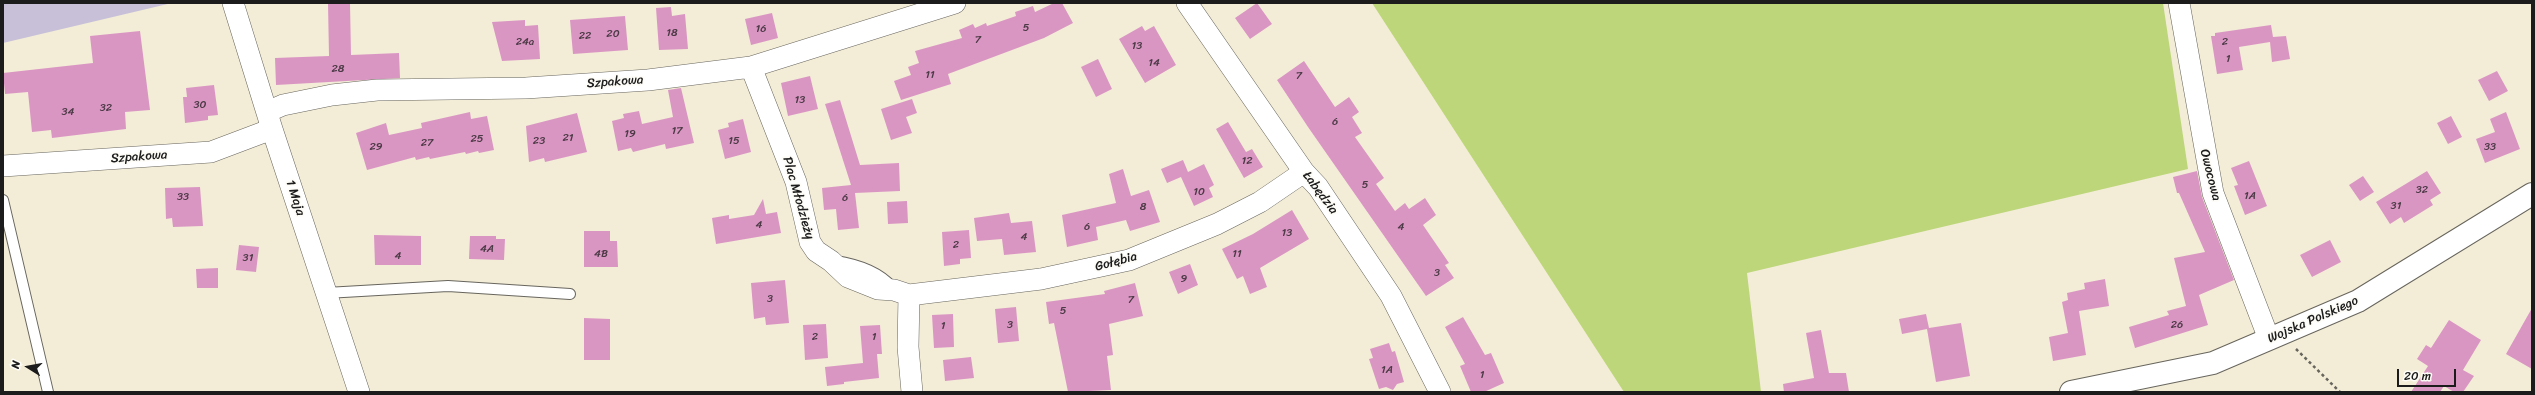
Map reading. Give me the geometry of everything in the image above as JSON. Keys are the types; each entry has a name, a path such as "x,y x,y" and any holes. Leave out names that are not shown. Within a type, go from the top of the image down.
{"street":[{"name":"1 Maja","path":"233,3 269,120 359,392"},
{"name":"Szpakowa","path":"3,166 210,152 269,120 283,106 332,95 377,90 526,88 648,80 751,67 955,3"},
{"name":"Łabędzia","path":"1187,3 1304,172 1318,187 1391,296 1440,392"},
{"name":"Owocowa","path":"2179,3 2213,193 2276,336"},
{"name":"Plac Młodzieży","path":"751,67 796,182 810,242 816,251 831,261 848,277 878,290 902,293"},
{"name":"Gołębia","path":"902,293 1041,279 1129,260 1217,224 1260,202 1304,172"},
{"name":"Wojska Polskiego","path":"2072,392 2137,385 2213,364 2358,301 2532,194"},
{"path":"902,293 912,392"}],"lane":[{"path":"3,200 48,392"},
{"path":"326,293 448,286 570,294"}],"path":[{"path":"2276,336 2340,392"}],"shaded area":[{"path":"3,3 172,3 3,43"}],"green space":[{"path":"1372,3 2163,3 2188,169 1747,273 1761,392 1624,392"}],"building":[{"path":"328,3 350,3 351,55 399,53 400,78 276,85 275,58 329,56"},
{"path":"1054,3 1062,3 1073,23 1044,38 948,74 951,84 901,100 894,81 911,75 908,67 919,63 915,51 962,38 959,30 973,24 975,28 986,23 987,26 1016,16 1015,12 1033,6 1035,12"},
{"path":"1257,3 1272,24 1250,39 1235,18"},
{"path":"671,7 672,16 685,14 688,49 659,50 656,8"},
{"path":"772,13 778,38 751,45 745,19"},
{"path":"625,16 628,50 573,54 570,20"},
{"path":"525,20 525,26 538,25 540,59 502,61 492,22"},
{"path":"2271,25 2273,37 2286,36 2290,59 2272,62 2270,42 2239,47 2243,70 2217,74 2211,36 2215,36 2215,33"},
{"path":"1142,26 1145,31 1154,26 1176,65 1145,83 1119,39"},
{"path":"140,31 150,110 125,112 126,129 52,138 51,130 32,132 28,92 5,94 3,73 93,63 90,36"},
{"path":"1098,59 1112,89 1096,97 1081,67"},
{"path":"1304,61 1335,107 1349,97 1359,112 1352,117 1362,133 1355,137 1384,178 1376,184 1395,211 1405,203 1409,209 1425,198 1436,215 1423,225 1449,263 1445,265 1454,278 1426,296 1277,80"},
{"path":"2497,71 2508,91 2489,101 2478,80"},
{"path":"810,76 818,109 788,116 781,83"},
{"path":"214,85 218,115 208,116 208,120 185,123 183,97 187,97 186,88"},
{"path":"681,88 694,143 666,149 665,144 633,152 631,148 618,151 612,121 624,118 623,114 639,111 642,124 673,117 668,90"},
{"path":"912,99 917,113 906,117 912,133 891,140 881,109"},
{"path":"840,100 860,165 899,163 900,191 855,193 859,228 838,230 836,209 824,210 822,188 851,185 825,104"},
{"path":"470,112 471,119 487,116 494,150 479,153 478,151 466,154 465,152 430,159 429,157 416,160 415,157 367,170 356,133 386,123 389,135 422,128 421,123"},
{"path":"2506,112 2520,149 2485,163 2476,139 2495,132 2490,119"},
{"path":"577,113 587,152 545,162 544,158 529,162 526,126"},
{"path":"2451,116 2462,137 2448,144 2437,123"},
{"path":"743,119 751,152 725,159 718,130 729,127 728,123"},
{"path":"1228,122 1246,152 1252,149 1263,167 1244,178 1216,129"},
{"path":"1183,160 1188,172 1204,164 1214,185 1209,188 1213,197 1194,206 1181,177 1167,183 1161,169"},
{"path":"2249,161 2267,206 2245,215 2234,186 2238,185 2231,168"},
{"path":"1123,169 1131,196 1149,190 1160,222 1130,231 1126,220 1096,227 1098,240 1067,247 1062,215 1116,203 1109,174"},
{"path":"2197,171 2202,197 2234,280 2199,295 2208,325 2135,348 2129,327 2169,315 2167,311 2186,306 2174,258 2205,252 2179,193 2177,193 2173,177"},
{"path":"2427,171 2441,193 2430,200 2433,205 2404,223 2401,217 2390,224 2376,202"},
{"path":"2363,176 2374,192 2360,201 2349,185"},
{"path":"200,187 203,226 173,227 172,218 166,219 165,188"},
{"path":"763,199 766,214 777,212 781,233 716,244 712,218 729,215 729,219 754,215"},
{"path":"907,201 908,223 888,224 887,202"},
{"path":"1292,210 1309,239 1260,268 1267,287 1250,294 1243,276 1237,279 1222,249 1253,234"},
{"path":"1009,213 1011,223 1032,221 1036,252 1004,255 1002,239 977,241 974,218"},
{"path":"969,230 971,258 960,259 960,264 944,266 942,232"},
{"path":"584,231 610,231 610,241 617,241 618,267 584,267"},
{"path":"374,235 421,236 421,265 375,265"},
{"path":"470,236 496,236 496,239 505,239 504,260 469,259"},
{"path":"2330,240 2341,262 2312,277 2300,255"},
{"path":"239,245 259,247 256,272 236,270"},
{"path":"1190,264 1198,285 1178,294 1169,272"},
{"path":"218,268 218,288 197,288 196,269"},
{"path":"2105,279 2109,306 2079,311 2086,355 2053,361 2049,337 2068,333 2062,302 2068,300 2067,293 2085,289 2084,283"},
{"path":"785,280 789,323 766,325 765,317 754,319 751,283"},
{"path":"1135,283 1143,316 1109,324 1113,355 1107,356 1111,390 1068,392 1054,323 1049,324 1046,302 1105,294 1104,291"},
{"path":"1016,307 1019,341 998,343 995,309"},
{"path":"2532,308 2532,369 2506,354"},
{"path":"953,314 954,347 934,348 932,315"},
{"path":"1926,314 1929,328 1961,323 1970,376 1936,382 1927,329 1902,334 1899,319"},
{"path":"1463,317 1485,355 1491,353 1504,383 1484,392 1471,392 1460,366 1465,364 1445,327"},
{"path":"584,318 610,319 610,360 584,360"},
{"path":"2449,320 2481,340 2463,370 2474,376 2463,392 2454,392 2444,386 2440,392 2411,392 2428,366 2417,359 2426,345 2431,348"},
{"path":"826,324 828,358 805,360 803,325"},
{"path":"880,325 882,354 877,354 879,378 844,382 844,384 827,386 825,367 863,363 860,326"},
{"path":"1821,330 1829,373 1846,373 1849,392 1784,392 1783,384 1814,378 1806,333"},
{"path":"1389,343 1392,352 1395,351 1404,382 1397,384 1393,390 1386,387 1379,389 1369,359 1373,358 1370,349"},
{"path":"971,357 974,378 945,381 943,360"}]}
